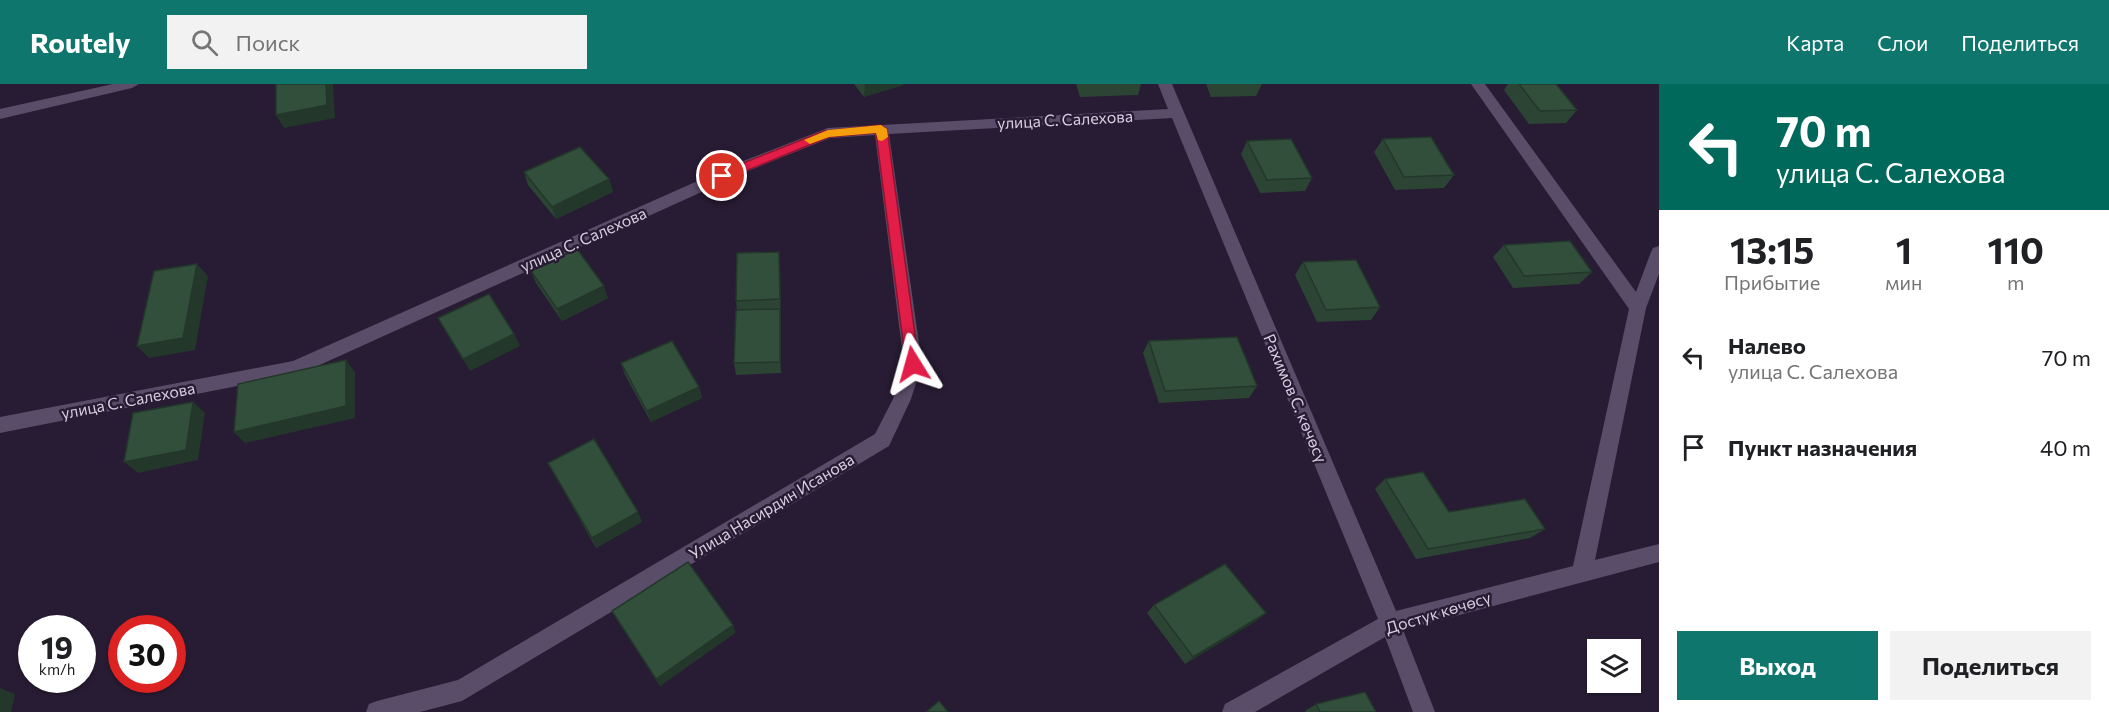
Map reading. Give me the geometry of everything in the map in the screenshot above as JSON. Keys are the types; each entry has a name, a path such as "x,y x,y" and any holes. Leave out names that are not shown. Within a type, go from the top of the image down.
{"street":[{"path":"0,114 132,84"},
{"name":"Рахимов С. көчөсү","path":"1165,84 1390,624 1424,712"},
{"path":"1478,84 1638,308"},
{"name":"улица С. Салехова","path":"0,425 296,368 743,167 828,133 1176,113"},
{"name":"Улица Насирдин Исанова","path":"377,712 462,690 882,440 902,399 913,364 881,129"},
{"path":"1582,572 1638,308 1659,252"},
{"name":"Достук көчөсү","path":"1233,712 1390,624 1659,553"}],"building":[{"path":"276,84 326,84 327,105 276,115"},
{"path":"1519,84 1556,84 1577,110 1540,111"},
{"path":"1431,137 1454,175 1404,177 1383,139"},
{"path":"1291,139 1312,178 1267,180 1247,141"},
{"path":"580,147 609,179 552,207 524,172"},
{"path":"1570,241 1592,272 1524,276 1504,245"},
{"path":"577,249 604,286 557,309 531,271"},
{"path":"779,252 780,299 736,301 737,253"},
{"path":"1356,260 1380,307 1326,310 1303,262"},
{"path":"197,264 183,338 137,346 154,271"},
{"path":"489,294 514,334 463,359 438,318"},
{"path":"780,309 780,362 734,363 736,310"},
{"path":"1237,337 1257,386 1165,391 1149,341"},
{"path":"672,341 699,387 647,411 621,363"},
{"path":"346,360 346,406 234,432 238,384"},
{"path":"193,402 186,450 124,462 133,413"},
{"path":"594,439 638,512 592,538 548,463"},
{"path":"1423,472 1449,512 1525,499 1545,529 1428,549 1385,479"},
{"path":"688,562 733,625 656,679 612,611"},
{"path":"1225,564 1266,613 1193,657 1154,605"},
{"path":"1365,692 1376,712 1320,712 1316,704"},
{"path":"939,701 948,712 926,712"}],"slow traffic":[{"path":"810,140 828,133 881,129 882,137"}],"route":[{"path":"722,176 828,133 881,129 913,364"}]}
